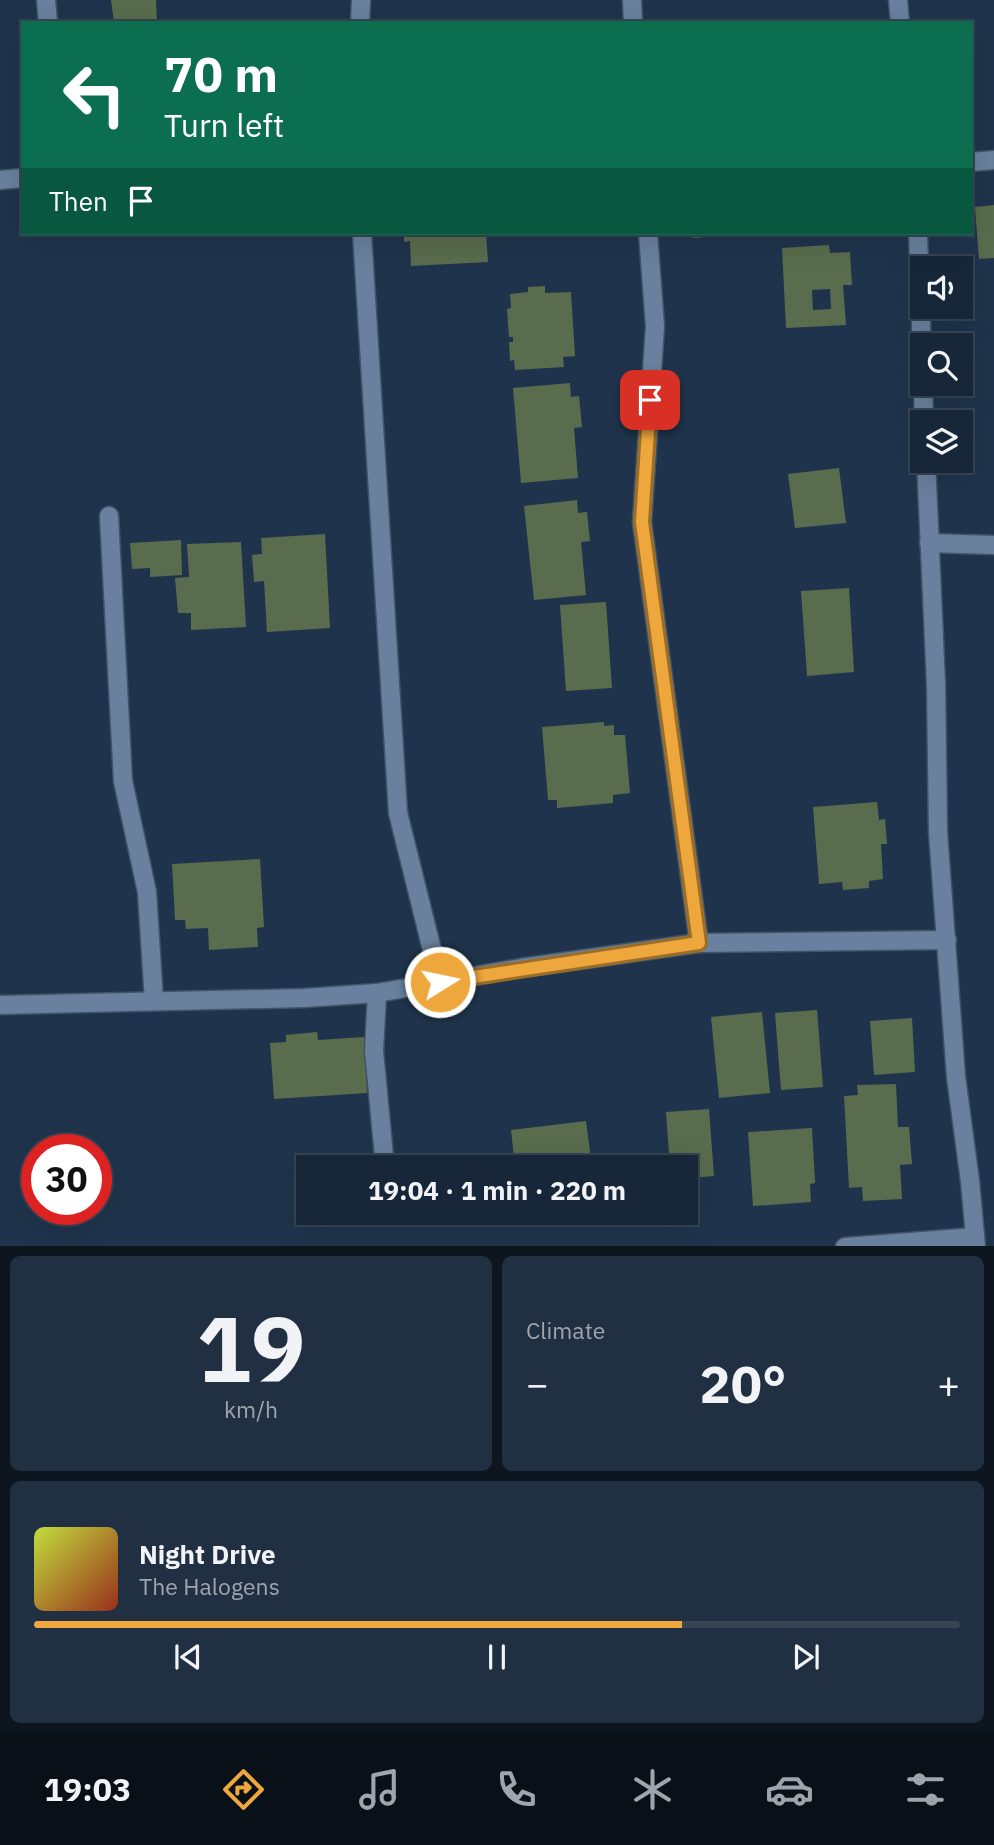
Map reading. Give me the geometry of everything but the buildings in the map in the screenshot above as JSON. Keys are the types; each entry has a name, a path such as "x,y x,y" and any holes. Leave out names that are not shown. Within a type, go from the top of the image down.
{"street":[{"path":"46,0 48,21"},
{"path":"360,21 361,0"},
{"path":"632,0 633,21"},
{"path":"898,0 900,21"},
{"path":"973,162 994,160"},
{"path":"0,180 21,178"},
{"path":"362,235 398,813 440,982"},
{"path":"648,235 654,326 642,522 699,943"},
{"path":"918,235 921,333"},
{"path":"871,1246 975,1242 956,1077 938,832 936,684 926,473"},
{"path":"109,516 123,780 147,892 154,1001"},
{"path":"929,543 994,545"},
{"path":"0,1005 377,993 699,943 947,940"},
{"path":"377,993 374,1051 384,1155"}],"route":[{"path":"440,982 699,943 642,522 650,400"}]}
